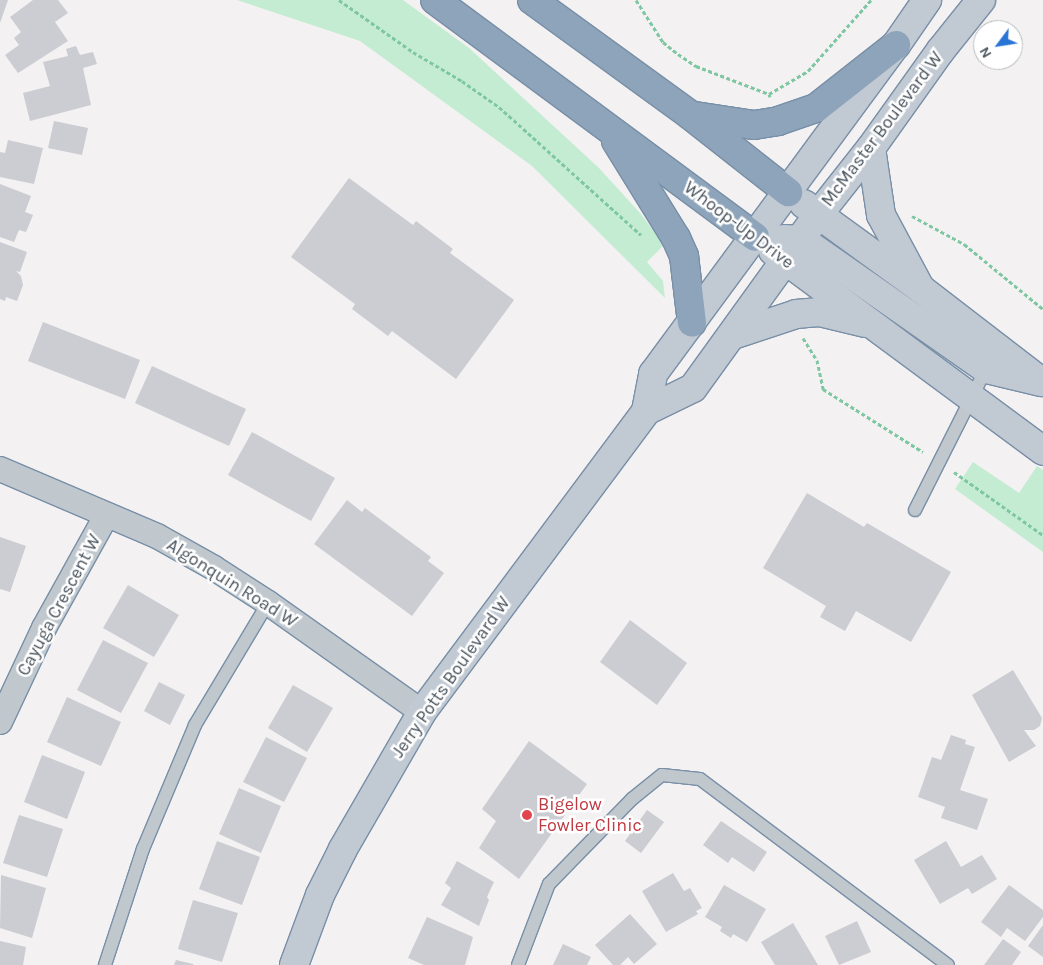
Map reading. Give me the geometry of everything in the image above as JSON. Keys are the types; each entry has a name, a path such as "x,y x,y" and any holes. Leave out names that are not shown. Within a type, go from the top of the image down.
{"highway":[{"name":"Whoop-Up Drive","path":"435,0 755,237"},
{"path":"532,0 690,115 788,192"},
{"path":"690,115 733,123 778,122 816,108 896,45"},
{"path":"607,127 665,219 684,256 692,323"}],"street":[{"path":"755,237 896,45 926,0"},
{"name":"McMaster Boulevard W","path":"794,251 941,50 981,0"},
{"path":"871,148 881,214 921,289"},
{"path":"788,192 818,216 921,289 992,359"},
{"name":"Whoop-Up Drive","path":"755,237 794,251 876,325 1043,451"},
{"name":"Jerry Potts Boulevard W","path":"294,965 320,895 343,849 422,712 646,411 653,374 755,237"},
{"path":"794,251 992,359 1042,382"},
{"name":"Jerry Potts Boulevard W","path":"646,411 693,388 794,251"},
{"path":"733,335 796,314 819,312 876,325"},
{"name":"Algonquin Road W","path":"0,469 50,489 106,516 157,536 214,568 268,603 422,712"},
{"name":"Cayuga Crescent W","path":"0,722 44,628 106,516"}],"lane":[{"path":"915,510 992,359"},
{"path":"105,965 143,850 195,725 268,603"},
{"path":"518,965 549,884 632,799 662,775 700,778 948,965"}],"path":[{"path":"338,0 413,52 462,81 500,107 638,230 643,238"},
{"path":"636,0 663,42 678,54 696,66 769,94"},
{"path":"769,94 808,71 871,0"},
{"path":"769,94 778,122"},
{"path":"796,314 802,336 820,367 823,389 939,461 1043,535"}],"green space":[{"path":"237,0 403,0 469,48 599,168 640,213 664,245 647,262 663,281 665,298 532,166 360,41"},
{"path":"973,462 1019,493 1037,466 1043,470 1043,552 955,489"}],"building":[{"path":"0,0 8,0 0,23"},
{"path":"33,0 58,0 68,13 55,22 68,41 18,73 5,55 19,45 14,38 21,32 10,17"},
{"path":"76,46 80,55 93,52 97,64 83,68 91,105 30,121 23,93 50,86 43,62 68,56 66,49"},
{"path":"54,121 88,128 82,155 48,148"},
{"path":"8,140 43,148 34,184 0,177 0,152 5,153"},
{"path":"349,178 413,225 416,221 453,249 450,253 514,300 456,379 392,331 388,336 352,309 355,304 291,257"},
{"path":"0,184 31,196 25,212 33,215 26,232 19,230 14,242 0,237"},
{"path":"0,242 27,252 20,272 16,271 21,276 23,285 17,301 6,297 5,301 0,299"},
{"path":"43,322 140,360 125,399 28,361"},
{"path":"152,366 246,409 229,446 135,403"},
{"path":"252,432 335,478 311,521 228,475"},
{"path":"807,493 864,527 867,523 951,572 911,642 856,611 845,631 820,617 826,606 763,568"},
{"path":"347,500 362,512 365,508 431,557 428,561 444,573 412,616 314,544"},
{"path":"0,537 26,546 10,592 0,589"},
{"path":"128,585 179,615 154,657 103,628"},
{"path":"630,620 687,663 657,705 600,662"},
{"path":"103,640 148,663 121,713 77,690"},
{"path":"1013,670 1042,718 1040,726 1034,730 1024,730 1036,746 1009,762 972,695"},
{"path":"159,682 185,695 170,725 144,711"},
{"path":"293,685 333,708 307,752 268,728"},
{"path":"67,697 121,722 101,766 47,742"},
{"path":"951,735 966,740 965,744 975,747 960,790 988,799 977,830 941,818 945,807 918,797 932,757 941,760"},
{"path":"266,737 307,758 284,802 243,782"},
{"name":"Bigelow Fowler Clinic","path":"529,741 587,784 519,879 479,848 496,821 482,809"},
{"path":"42,755 85,772 67,819 24,802"},
{"path":"239,788 281,806 261,853 219,834"},
{"path":"647,810 664,822 641,853 625,841"},
{"path":"19,815 63,829 47,877 3,863"},
{"path":"721,821 767,852 754,872 732,857 728,863 703,845"},
{"path":"217,841 260,857 242,905 199,889"},
{"path":"946,841 961,867 982,855 997,879 972,894 968,888 940,904 914,860"},
{"path":"457,861 494,882 487,897 489,900 479,926 441,905 451,888 445,883"},
{"path":"673,873 684,891 690,888 702,908 696,911 698,914 666,932 642,891"},
{"path":"1,875 46,888 32,938 0,928"},
{"path":"724,885 766,909 747,942 733,934 731,938 720,931 722,927 705,917"},
{"path":"1009,885 1043,910 1043,917 1025,941 1007,928 1001,937 981,922"},
{"path":"193,900 238,913 222,962 178,949"},
{"path":"630,914 657,944 634,964 628,957 620,965 613,965 595,945"},
{"path":"427,917 473,937 465,965 424,965 408,958"},
{"path":"857,921 871,952 839,965 825,936"},
{"path":"793,923 818,965 775,965 761,942"},
{"path":"1043,925 1043,957 1028,946"},
{"path":"1003,939 1021,952 1012,965 984,965"},
{"path":"0,941 26,947 23,965 0,965"},
{"path":"563,944 591,957 587,965 553,965"},
{"path":"176,960 193,964 193,965 174,965"}],"place":[{"name":"Bigelow Fowler Clinic","path":"527,815"}]}
